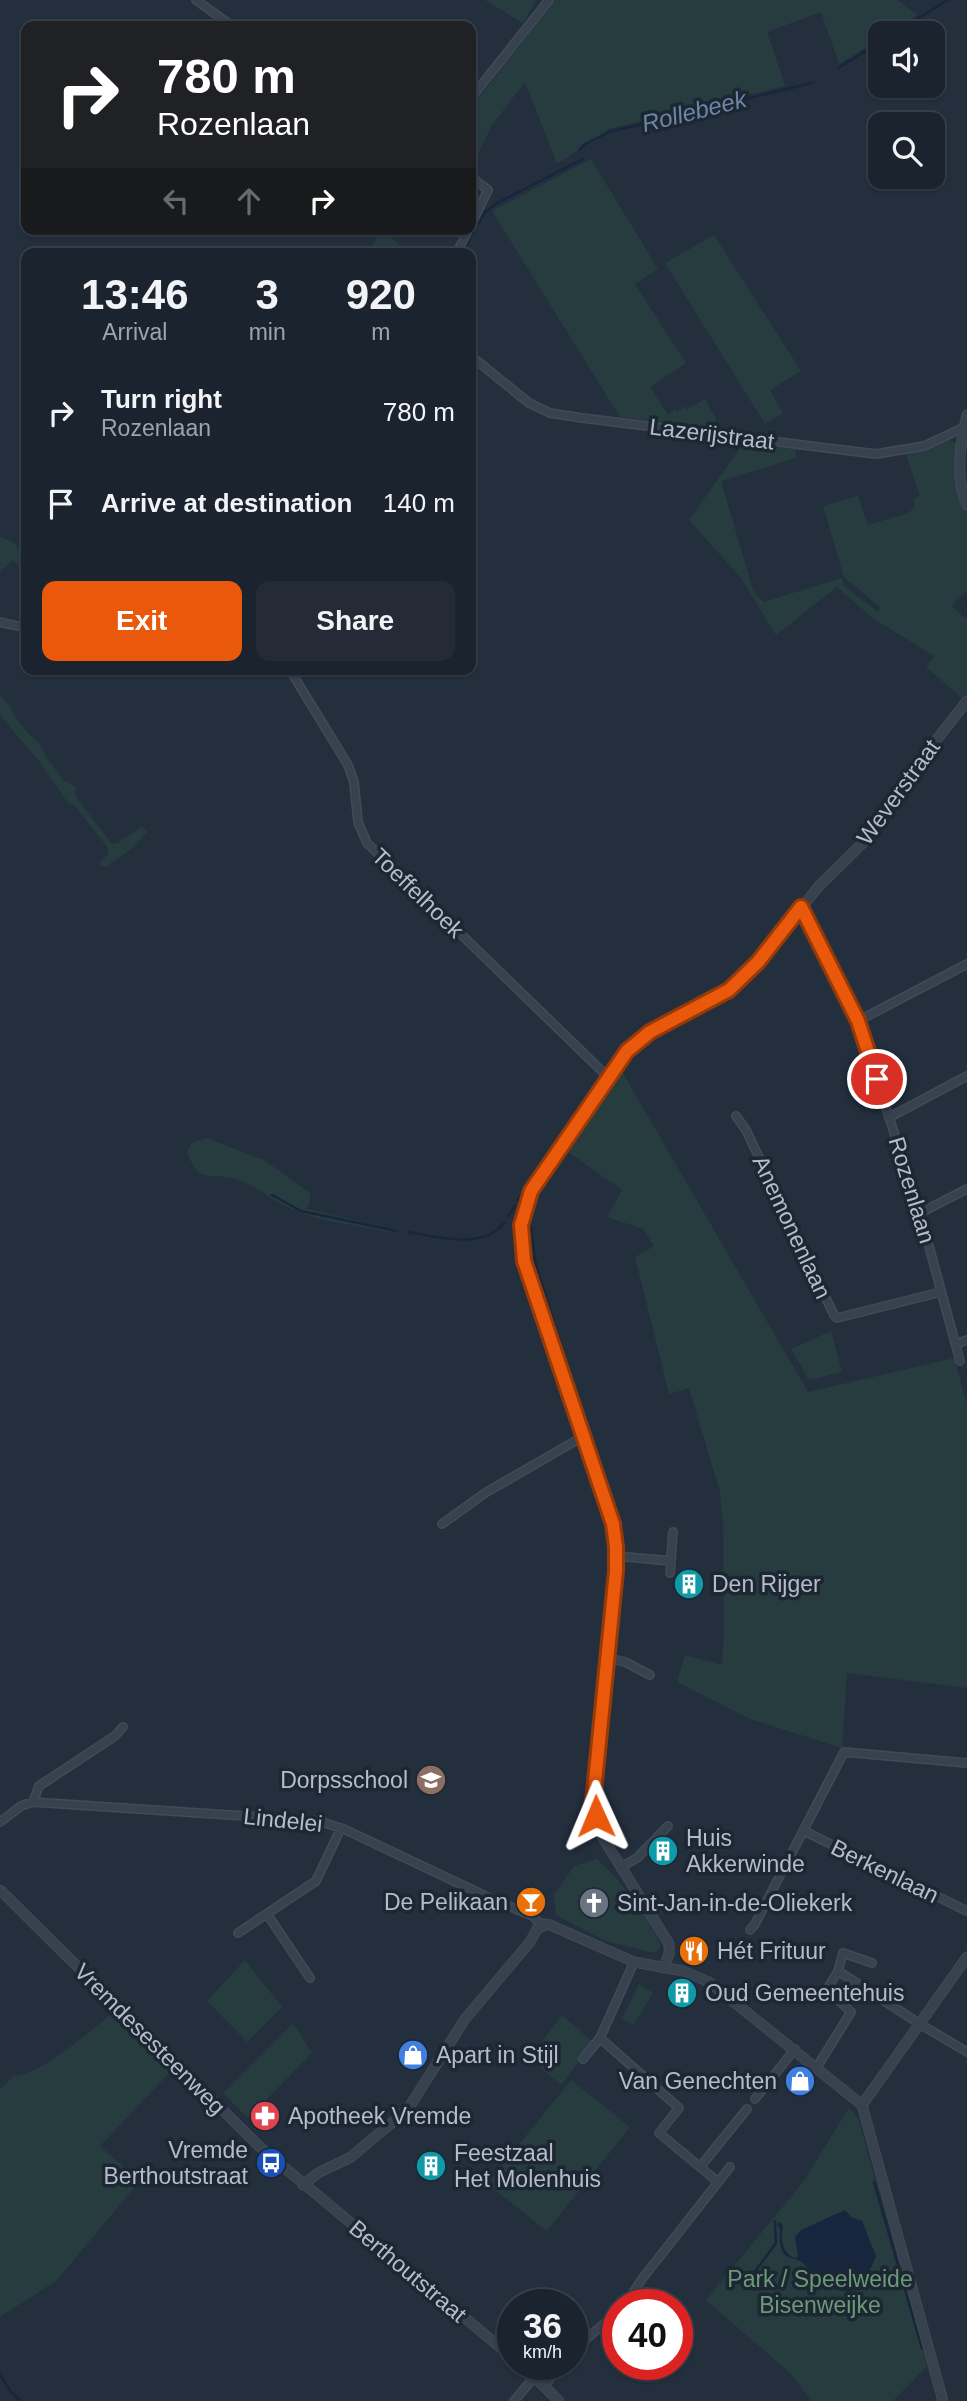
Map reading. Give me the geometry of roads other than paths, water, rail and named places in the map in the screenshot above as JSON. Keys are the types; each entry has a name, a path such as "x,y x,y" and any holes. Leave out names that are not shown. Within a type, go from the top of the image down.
{"street":[{"path":"196,0 225,21"},
{"path":"476,92 549,0"},
{"path":"476,181 488,190 476,215"},
{"name":"Lazerijstraat","path":"476,360 529,403 550,413 582,418 876,454 924,446 965,427"},
{"path":"967,415 960,470 962,493 967,505"},
{"path":"0,622 21,627"},
{"name":"Toeffelhoek","path":"293,675 348,765 354,782 358,822 364,839 608,1077"},
{"name":"Weverstraat","path":"621,1867 598,1830 593,1802 616,1556 613,1524 524,1261 521,1225 531,1191 627,1051 638,1040 729,990 758,962 801,907 871,835 926,752 967,701"},
{"name":"Rozenlaan","path":"801,907 858,1021 920,1213 960,1361"},
{"path":"858,1021 967,964"},
{"path":"890,1117 967,1076"},
{"name":"Anemonenlaan","path":"736,1116 746,1130 837,1318 942,1292"},
{"path":"920,1213 967,1189"},
{"path":"956,1344 967,1340"},
{"path":"442,1524 485,1493 584,1436"},
{"path":"670,1573 673,1532"},
{"path":"616,1556 671,1561"},
{"path":"608,1658 625,1662 650,1675"},
{"path":"0,1822 21,1806 33,1802 39,1786 115,1736 122,1727"},
{"path":"750,1930 844,1752 967,1763"},
{"name":"Lindelei","path":"33,1802 318,1821 341,1828 533,1916 539,1923 548,1924"},
{"path":"664,1968 669,1944 621,1867 637,1858 668,1826"},
{"path":"238,1933 316,1881 341,1828"},
{"name":"Berkenlaan","path":"804,1831 967,1911"},
{"name":"Vremdesesteenweg","path":"0,1890 261,2148 303,2185"},
{"path":"267,1914 310,1978"},
{"path":"303,2185 318,2173 351,2157 406,2112 465,2020 537,1930 548,1924 634,1962 683,1970 709,1982 862,2105 943,2401"},
{"path":"817,2067 851,2012 827,1989 838,1971 844,1953 872,1963"},
{"path":"862,2105 967,1957"},
{"path":"583,2059 600,2038 634,1962"},
{"path":"838,1971 967,2052"},
{"path":"600,2038 679,2108 659,2133 718,2182"},
{"path":"755,2099 795,2049"},
{"path":"700,2167 747,2109"},
{"path":"635,2289 730,2167"},
{"name":"Berthoutstraat","path":"303,2185 497,2345"},
{"path":"588,2337 602,2326"},
{"path":"514,2401 532,2380"},
{"path":"539,2380 559,2401"},
{"path":"544,2386 549,2380"}],"water":[{"path":"845,2210 851,2217 862,2221 876,2256 863,2282 850,2291 824,2287 814,2282 803,2263 784,2254 780,2228 777,2225 780,2222 783,2226 783,2245 794,2258 798,2257 795,2237 801,2230"}],"waterway":[{"name":"Rollebeek","path":"914,21 948,0"},
{"name":"Rollebeek","path":"838,68 868,49"},
{"name":"Rollebeek","path":"580,149 609,132 812,83"},
{"name":"Rollebeek","path":"478,224 485,212 497,203 583,159"},
{"name":"Rollebeek","path":"465,248 472,235"},
{"path":"587,1098 597,1084"},
{"path":"580,1108 583,1104"},
{"path":"561,1135 576,1113"},
{"path":"545,1159 556,1144"},
{"path":"535,1174 540,1166"},
{"path":"518,1200 530,1182"},
{"path":"272,1195 301,1211 396,1231"},
{"path":"508,1216 515,1206"},
{"path":"408,1232 459,1240 472,1239 484,1237 504,1223"},
{"path":"531,1228 535,1261 562,1349"},
{"path":"874,2182 922,2348"},
{"path":"748,2281 776,2243 775,2221"},
{"path":"0,2375 11,2392 21,2401"}],"place":[{"name":"Den Rijger","path":"689,1584"},
{"name":"Dorpsschool","path":"431,1780"},
{"name":"Huis Akkerwinde","path":"663,1851"},
{"name":"De Pelikaan","path":"531,1902"},
{"name":"Sint-Jan-in-de-Oliekerk","path":"594,1903"},
{"name":"Hét Frituur","path":"694,1951"},
{"name":"Oud Gemeentehuis","path":"682,1993"},
{"name":"Apart in Stijl","path":"413,2055"},
{"name":"Van Genechten","path":"800,2081"},
{"name":"Apotheek Vremde","path":"265,2116"},
{"name":"Vremde Berthoutstraat","path":"271,2163"},
{"name":"Feestzaal Het Molenhuis","path":"431,2166"}],"park label":[{"name":"Park / Speelweide Bisenweijke","path":"820,2292"}]}
